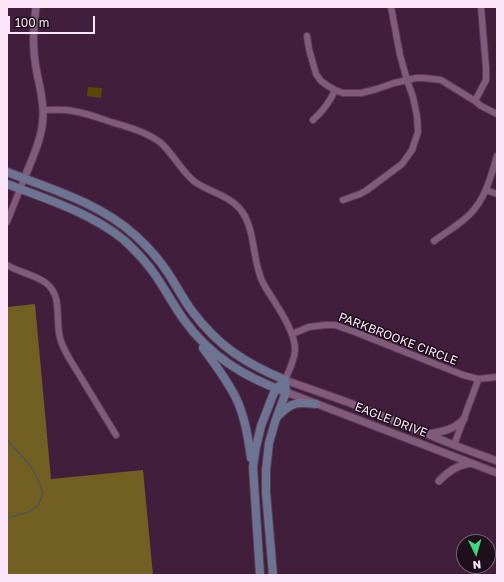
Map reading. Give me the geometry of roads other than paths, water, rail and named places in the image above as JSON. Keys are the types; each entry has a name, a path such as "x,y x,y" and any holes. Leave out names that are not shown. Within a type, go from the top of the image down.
{"main road":[{"path":"7,172 82,201 109,215 136,236 150,250 159,261 191,310 204,327 218,341 251,364 285,380"},
{"path":"7,184 82,214 112,231 124,240 156,275 174,305 221,373 236,397 244,419 248,437 253,467 260,575"},
{"name":"EAGLE DRIVE","path":"192,330 201,341 231,366 252,378 286,392"},
{"path":"253,467 261,426 276,389 285,380"},
{"path":"273,575 266,492 266,470 269,443 286,392 285,380"},
{"path":"277,417 293,404 316,404"}],"street":[{"path":"7,222 38,145 42,129 43,110 33,47 33,28 36,7"},
{"path":"343,200 367,190 402,164 412,150 418,132 413,97 407,80 391,7"},
{"path":"475,101 486,80 481,7"},
{"path":"307,36 310,55 316,74 321,81 335,90 344,93 361,93 416,78 441,80 481,106 497,114"},
{"path":"313,120 324,110 335,90"},
{"path":"43,110 67,110 86,113 148,135 160,143 188,176 196,183 227,198 235,204 243,213 250,230 260,275 284,318 294,340 295,351 285,380"},
{"path":"434,241 472,212 486,190 497,156"},
{"path":"486,190 497,194"},
{"path":"7,265 45,281 54,290 62,345 68,358 116,435"},
{"name":"PARKBROOKE CIRCLE","path":"292,334 309,327 335,325 463,375 478,379 497,377"},
{"path":"454,445 478,379"},
{"name":"EAGLE DRIVE","path":"285,380 350,403 497,461"},
{"name":"EAGLE DRIVE","path":"286,392 497,473"},
{"path":"427,434 449,430 464,419"},
{"path":"440,481 443,476 451,470 471,463"}],"waterway":[{"path":"7,440 30,465 39,481 43,493 38,506 29,512 7,518"}]}
